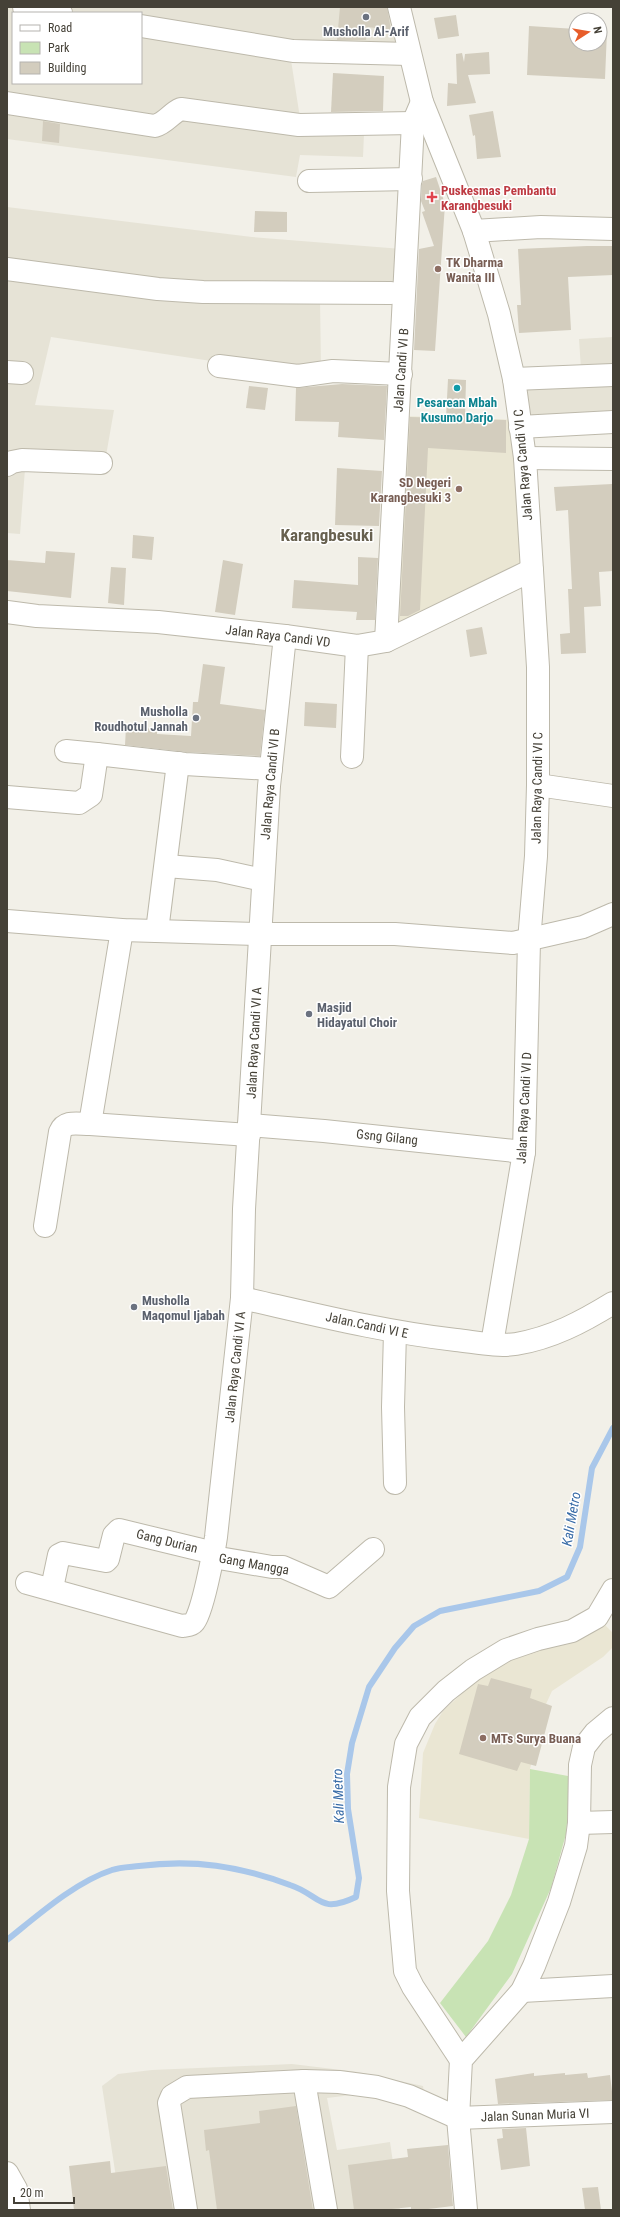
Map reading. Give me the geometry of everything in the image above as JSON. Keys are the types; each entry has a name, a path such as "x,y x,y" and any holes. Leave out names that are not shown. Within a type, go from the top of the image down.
{"street":[{"path":"24,7 55,12"},
{"name":"Jalan Raya Candi VI C","path":"399,7 409,54 422,102 474,231 499,314 514,379 525,458 538,667 538,785 536,856 529,941"},
{"path":"142,26 293,52 409,54"},
{"name":"Jalan Candi VI B","path":"386,641 413,123 422,102"},
{"path":"7,103 154,126 162,124 181,109 299,125 413,123"},
{"path":"309,180 411,179"},
{"path":"474,231 541,227 613,229"},
{"path":"7,269 158,289 203,292 391,293"},
{"path":"219,366 298,376 333,371 401,374"},
{"path":"514,379 613,376"},
{"path":"520,427 613,422"},
{"path":"525,458 613,459"},
{"path":"7,465 12,462 22,460 101,463"},
{"name":"Jalan Raya Candi VD","path":"7,612 37,616 158,622 285,636 357,646 386,641 532,570"},
{"name":"Jalan Raya Candi VI B","path":"260,934 271,769 285,636"},
{"path":"352,757 357,646"},
{"path":"66,751 178,763 271,769"},
{"path":"7,797 79,803 91,795 97,754"},
{"path":"157,931 178,763"},
{"path":"538,785 613,796"},
{"path":"166,866 217,870 263,880"},
{"path":"7,920 122,930 260,934 395,934 513,944 583,927 613,914"},
{"path":"90,1124 122,930"},
{"name":"Jalan Raya Candi VI A","path":"27,1582 167,1622 189,1625 196,1619 213,1555 242,1298 244,1209 260,934"},
{"name":"Jalan Raya Candi VI D","path":"492,1344 524,1152 529,941"},
{"name":"Gsng Gilang","path":"45,1226 60,1132 63,1126 68,1123 249,1130 324,1131 524,1152"},
{"name":"Jalan.Candi VI E","path":"242,1298 396,1332 492,1344 514,1344 557,1333 574,1326 613,1303"},
{"path":"394,1483 393,1407 396,1332"},
{"name":"Gang Durian","path":"52,1588 59,1555 63,1553 107,1560 114,1535 121,1529 213,1555"},
{"name":"Gang Mangga","path":"213,1555 265,1566 283,1567 329,1587 374,1549"},
{"path":"466,2210 458,2118 461,2060 413,1987 405,1971 402,1950 398,1891 400,1787 406,1744 420,1717 446,1691 473,1670 506,1650 538,1638 572,1631 597,1617 613,1590"},
{"path":"461,2060 522,1991 560,1902 576,1846 579,1823 580,1765 584,1747 595,1733 613,1718"},
{"path":"579,1823 613,1822"},
{"path":"522,1991 613,1986"},
{"path":"186,2210 169,2103 172,2096 188,2087 304,2081 339,2082 377,2087 409,2096 458,2118"},
{"path":"304,2081 326,2210"},
{"name":"Jalan Sunan Muria VI","path":"458,2118 613,2112"},
{"path":"7,2172 16,2189 19,2210"}],"shaded area":[{"path":"7,7 394,7 405,65 291,60 300,118 364,134 363,157 300,155 296,177 7,139"},
{"path":"7,207 252,237 402,249 399,304 320,299 321,370 218,362 51,337 35,405 114,410 103,473 25,469 20,534 7,533"},
{"path":"613,337 613,415 530,419 520,371 581,369 579,339"},
{"name":"SD Negeri Karangbesuki 3","path":"402,416 514,420 522,564 394,627"},
{"name":"MTs Surya Buana","path":"603,1623 613,1633 613,1647 603,1657 552,1691 546,1704 530,1769 529,1839 419,1818 423,1753 435,1724 443,1711 483,1674 512,1658 534,1651 569,1644 588,1635"},
{"path":"292,2064 358,2072 423,2086 427,2113 398,2102 360,2094 327,2098 337,2150 390,2142 400,2210 121,2210 102,2086 118,2074 152,2070"}],"green space":[{"path":"530,1769 568,1776 568,1812 566,1834 551,1888 512,1974 466,2037 440,2003 488,1941 511,1895 529,1839"}],"building":[{"name":"Musholla Al-Arif","path":"340,7 387,7 391,30 368,27 366,40 337,40"},
{"path":"456,15 459,36 438,39 434,18"},
{"path":"529,26 568,28 568,52 606,52 605,79 527,75"},
{"path":"489,52 490,74 468,75 476,103 447,106 448,83 457,84 456,54 462,53 464,62 465,54"},
{"path":"333,73 384,76 383,111 331,112"},
{"path":"493,111 501,157 477,159 475,135 473,136 469,115"},
{"path":"43,121 60,124 59,143 42,141"},
{"path":"436,177 445,204 435,351 414,350 419,249 434,246 422,212 425,211 421,201 422,184 423,181"},
{"path":"255,211 287,212 287,232 254,232"},
{"path":"613,246 613,275 568,277 571,330 519,333 517,305 521,305 518,249"},
{"path":"448,379 466,380 465,419 506,420 506,453 428,448 420,610 408,616 400,616 410,417 446,418"},
{"path":"342,384 387,386 384,440 338,437 339,422 295,421 296,388"},
{"path":"249,386 268,388 265,410 246,408"},
{"path":"337,468 382,471 379,526 335,525"},
{"path":"612,484 613,571 599,572 601,606 584,607 586,653 561,654 560,634 570,633 568,589 572,589 568,510 556,511 554,487"},
{"path":"133,535 154,537 152,560 132,558"},
{"path":"46,551 75,553 71,598 7,591 7,560 45,563"},
{"path":"358,557 378,558 375,620 356,620 357,612 292,608 294,580 358,585"},
{"path":"223,560 243,564 235,615 215,612"},
{"path":"111,567 126,568 124,605 108,603"},
{"path":"482,627 487,654 470,657 466,630"},
{"path":"203,664 225,667 220,704 265,710 260,756 186,752 125,745 126,727 157,729 157,734 191,736 193,702 198,702"},
{"path":"305,702 337,704 336,728 304,726"},
{"path":"491,1678 532,1689 530,1698 552,1706 536,1766 521,1762 517,1771 459,1754 478,1684 488,1686"},
{"path":"534,2073 534,2076 565,2073 565,2075 587,2073 588,2078 610,2075 613,2100 498,2104 495,2079"},
{"path":"296,2106 313,2210 217,2210 209,2150 206,2151 204,2130 260,2123 259,2111"},
{"path":"526,2128 530,2166 501,2170 497,2139 503,2138 502,2129"},
{"path":"448,2145 453,2206 420,2210 411,2210 411,2207 382,2210 354,2210 348,2165 408,2157 407,2149"},
{"path":"110,2161 111,2173 166,2166 173,2210 74,2210 69,2166"},
{"path":"598,2187 601,2210 585,2210 582,2188"}],"waterway":[{"name":"Kali Metro","path":"7,1940 70,1891 98,1875 125,1867 179,1863 216,1866 271,1878 300,1889 320,1902 327,1904 344,1902 356,1897 359,1878 348,1809 347,1774 352,1743 369,1687 395,1648 414,1626 440,1611 539,1591 567,1577 580,1547 592,1468 613,1428"}],"place":[{"name":"Musholla Al-Arif","path":"366,17"},
{"name":"Puskesmas Pembantu Karangbesuki","path":"432,197"},
{"name":"TK Dharma Wanita III","path":"438,269"},
{"name":"Pesarean Mbah Kusumo Darjo","path":"457,388"},
{"name":"SD Negeri Karangbesuki 3","path":"459,489"},
{"name":"Musholla Roudhotul Jannah","path":"196,718"},
{"name":"Masjid Hidayatul Choir","path":"309,1014"},
{"name":"Musholla Maqomul Ijabah","path":"134,1307"},
{"name":"MTs Surya Buana","path":"483,1738"}],"district":[{"name":"Karangbesuki","path":"327,535"}]}
